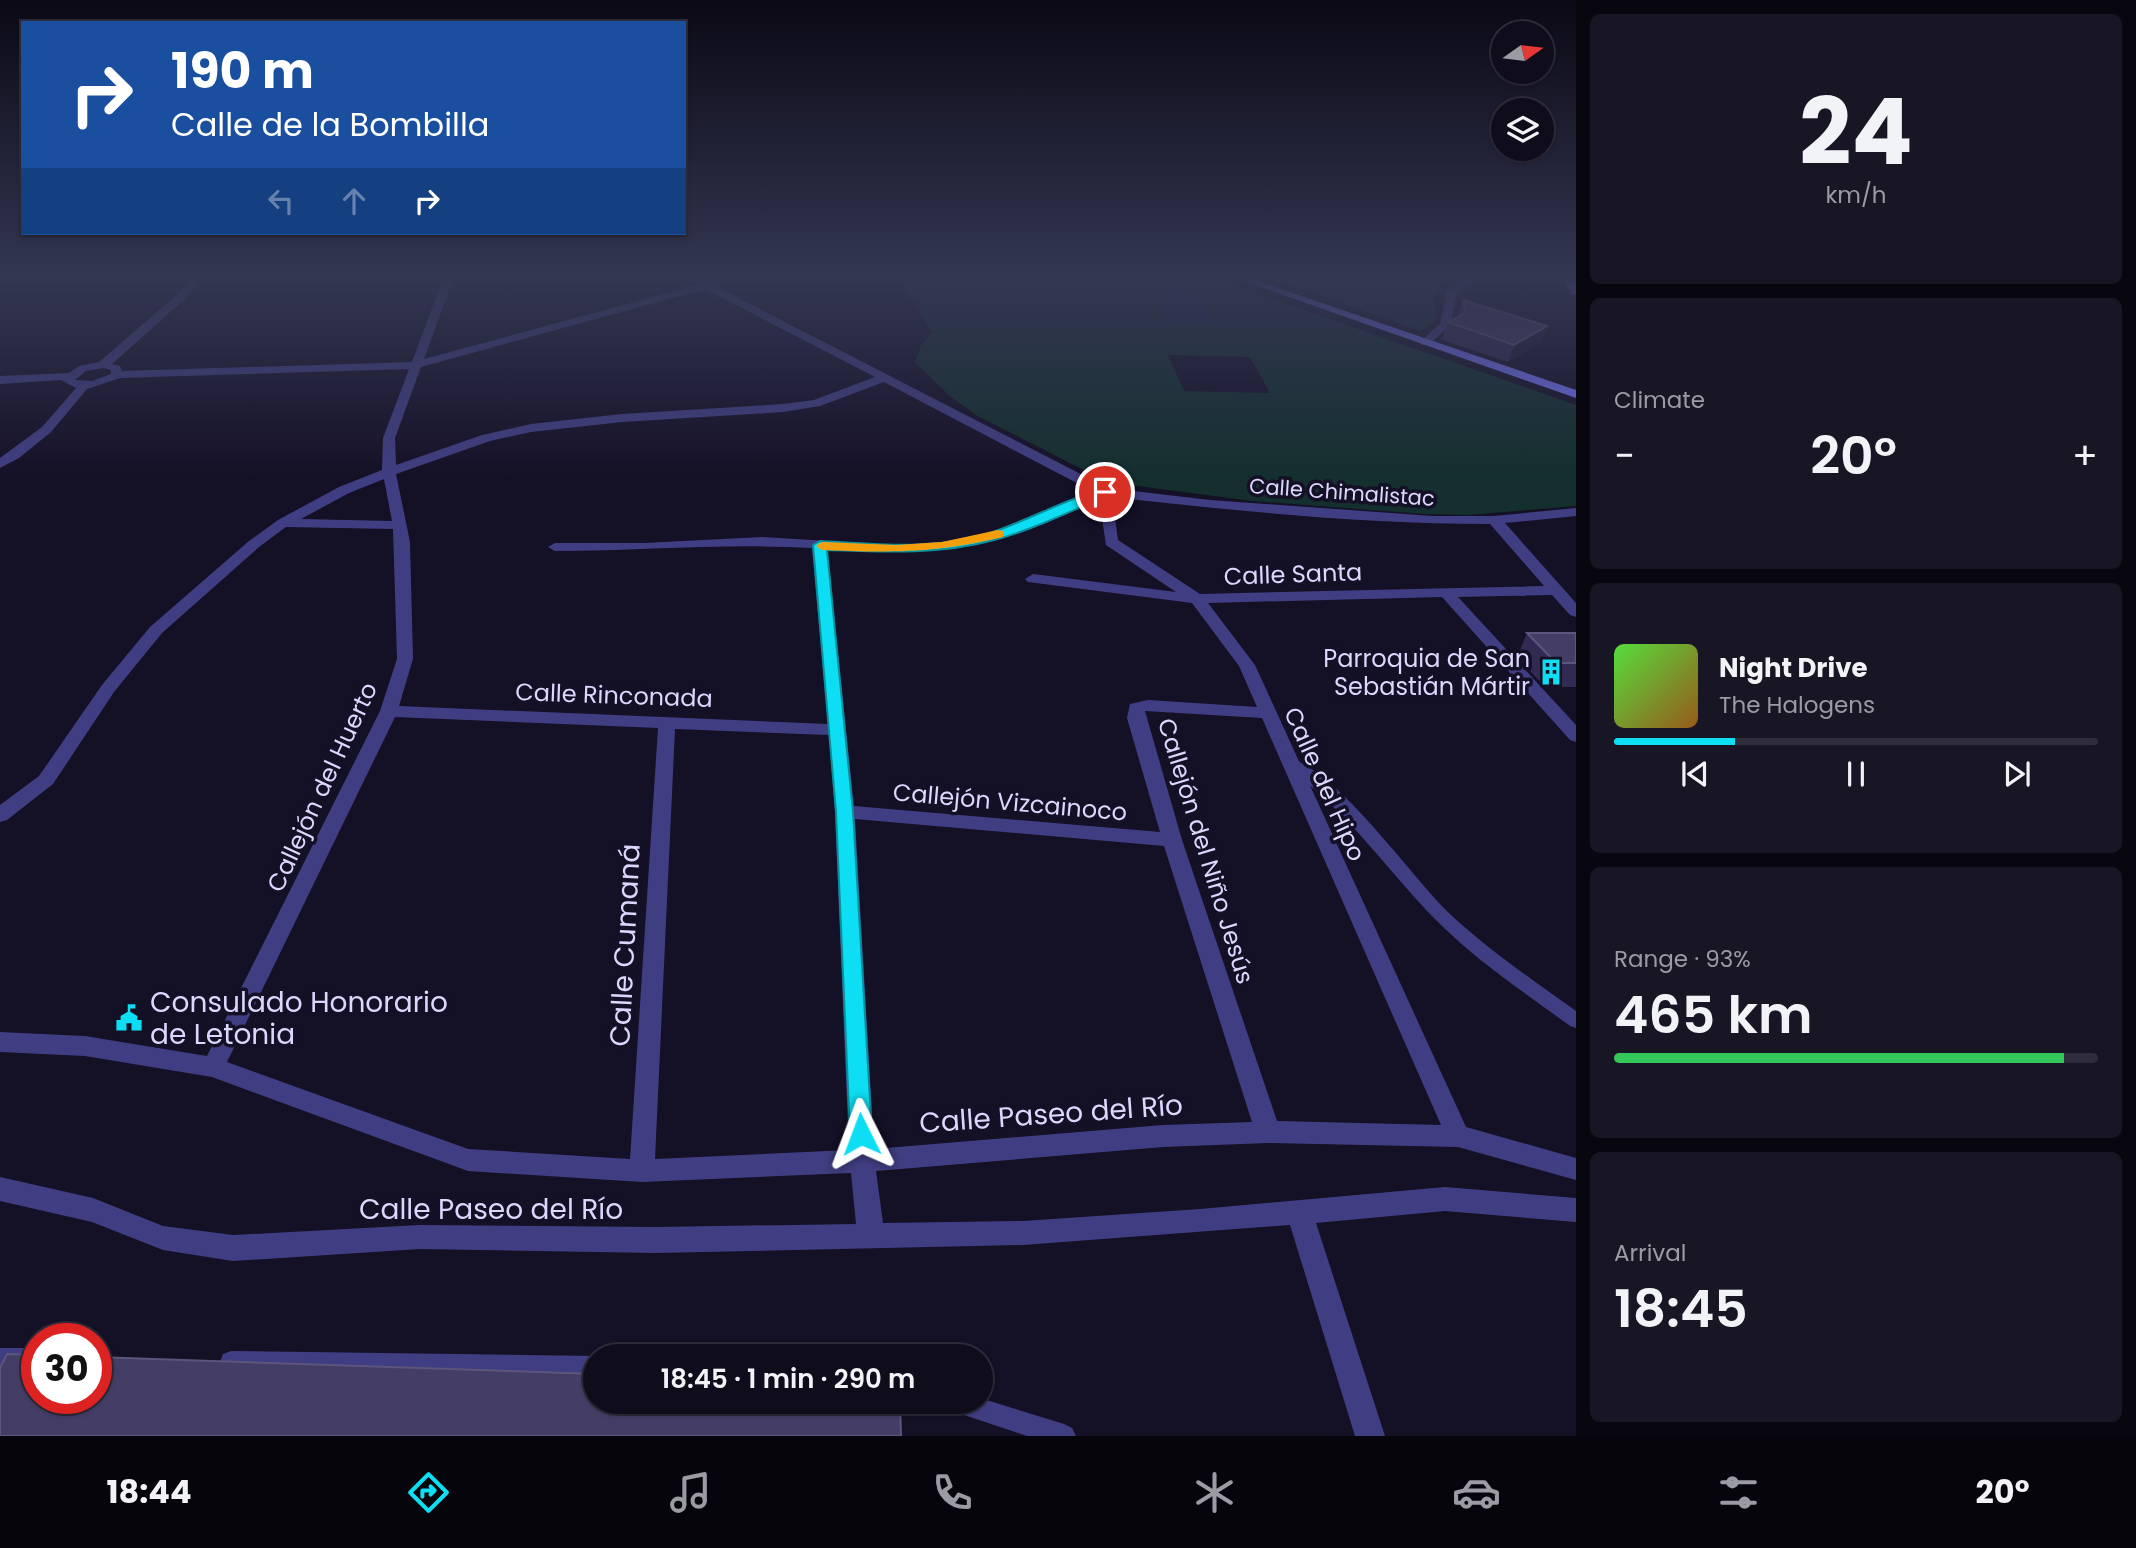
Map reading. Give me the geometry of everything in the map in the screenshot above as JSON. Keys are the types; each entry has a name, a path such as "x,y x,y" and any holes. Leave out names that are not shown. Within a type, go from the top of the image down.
{"street":[{"path":"103,365 125,346"},
{"name":"Callejón del Huerto","path":"213,1067 389,711 405,659 403,542 389,470 389,438 423,346"},
{"path":"69,376 69,383 84,385 103,382 117,375 416,365 481,346"},
{"path":"822,346 1105,492"},
{"path":"1437,346 1576,394"},
{"path":"0,380 69,376 83,368 103,365 116,368 117,375"},
{"path":"0,815 46,780 108,689 156,630 235,560 284,523 344,490 389,470 487,438 531,428 622,418 783,408 816,403 884,378"},
{"path":"0,464 36,442 52,427 84,385"},
{"path":"555,547 645,547 762,541 896,549 954,544 991,537 1105,492"},
{"name":"Calle Chimalistac","path":"1105,492 1433,520 1494,520 1576,512"},
{"name":"Calle del Hipo","path":"1105,492 1111,542 1197,599 1247,665 1266,713 1458,1136"},
{"path":"1494,520 1576,612"},
{"path":"284,523 400,525"},
{"path":"820,545 845,812 862,1161 871,1236"},
{"name":"Calle Santa","path":"1033,579 1197,599 1557,590"},
{"path":"1446,593 1576,736"},
{"name":"Callejón del Niño Jesús","path":"1266,713 1148,705 1136,708 1136,718 1172,840 1268,1132"},
{"name":"Calle Rinconada","path":"389,711 836,730"},
{"name":"Calle Cumaná","path":"642,1171 667,722"},
{"name":"Callejón Vizcainoco","path":"845,812 1172,840"},
{"name":"Calle Paseo del Río","path":"0,1042 85,1046 213,1067 468,1160 642,1171 862,1161 1150,1137 1268,1132 1458,1136 1576,1169"},
{"name":"Calle Paseo del Río","path":"0,1189 93,1210 163,1238 233,1248 419,1237 655,1240 1023,1233 1200,1221 1299,1210 1445,1199 1576,1210"},
{"path":"1299,1210 1370,1436"}],"lane":[{"path":"1289,763 1326,788 1443,918 1502,968 1576,1021"},
{"path":"0,1359 21,1359"},
{"path":"207,1362 583,1367"},
{"path":"993,1413 1065,1436"}],"green space":[{"path":"921,346 1407,346 1576,405 1576,506 1467,515 1424,514 1252,501 1107,482 976,415 951,397 915,362","holes":["1168,355 1250,357 1270,393 1184,391"]}],"building":[{"path":"1527,633 1576,633 1576,663 1556,663"},
{"path":"7,1354 21,1354 21,1414 112,1414 112,1358 583,1374 583,1414 900,1414 901,1436 0,1436 0,1368"}],"slow traffic":[{"path":"822,546 896,549 942,546 998,534"}],"place":[{"name":"Parroquia de San Sebastián Mártir","path":"1551,672"},
{"name":"Consulado Honorario de Letonia","path":"129,1018"}],"route":[{"path":"861,1134 845,812 820,545 896,549 942,546 991,537 1105,492"}]}
